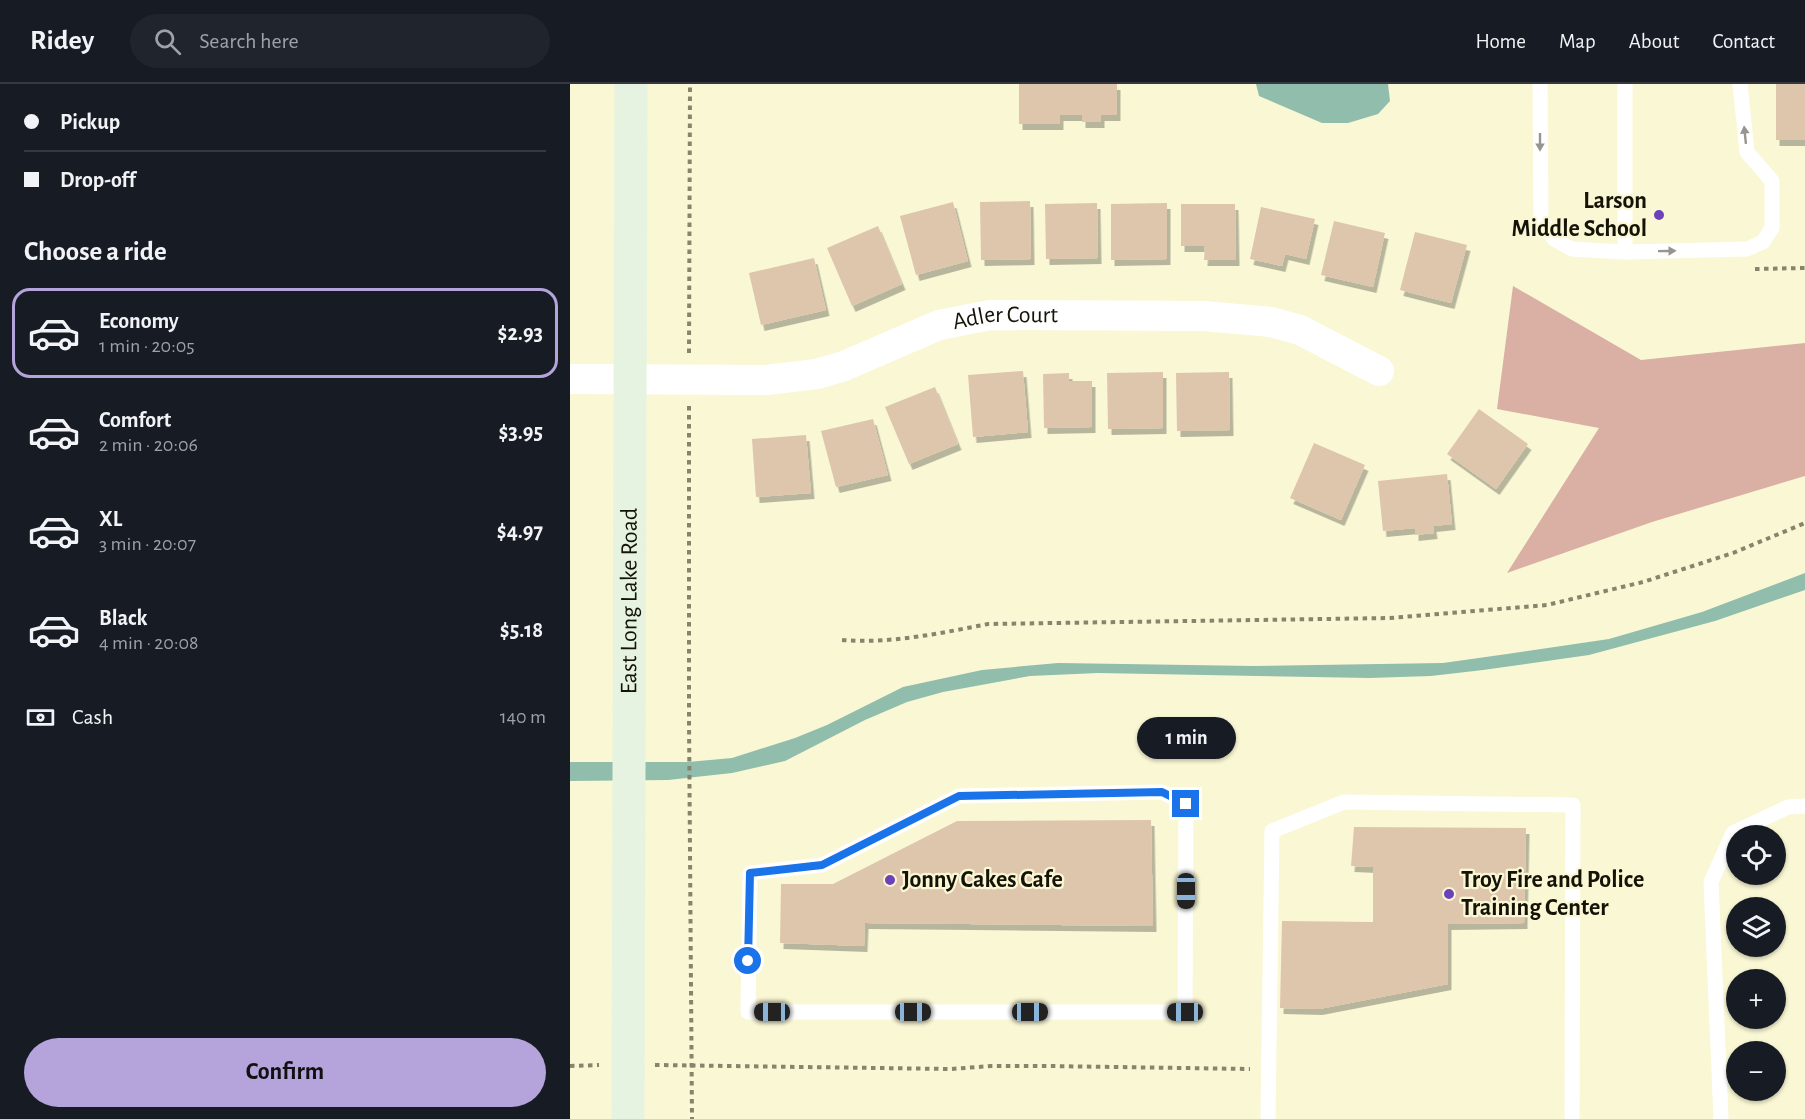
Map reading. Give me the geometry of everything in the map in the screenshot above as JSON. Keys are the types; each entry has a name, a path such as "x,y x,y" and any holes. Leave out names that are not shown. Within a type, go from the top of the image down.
{"main road":[{"name":"East Long Lake Road","path":"628,1119 631,84"}],"street":[{"name":"Adler Court","path":"570,379 766,380 817,374 844,366 939,325 964,319 999,315 1204,315 1271,322 1300,330 1378,371"}],"lane":[{"path":"1540,84 1541,218 1554,238 1572,249 1625,252 1746,249 1762,243 1772,228 1772,181 1747,152 1740,84"},
{"path":"1625,84 1625,252"},
{"path":"1162,792 1186,804 1185,1012 748,1012 750,873 822,865 959,796 1162,792"},
{"path":"1268,1119 1272,831 1344,802 1573,805 1572,1119"},
{"path":"1721,1119 1711,882 1733,833 1788,807 1805,806"}],"path":[{"path":"689,363 690,84"},
{"path":"689,399 692,1119"},
{"path":"842,640 858,642 938,634 988,624 1390,618 1547,605 1643,582 1733,553 1805,523"},
{"path":"673,1065 951,1070 999,1066 1245,1069"}],"shaded area":[{"path":"1256,84 1388,84 1390,101 1378,114 1348,123 1322,123 1259,96"},
{"path":"1513,286 1641,360 1805,343 1805,476 1652,522 1507,573 1599,428 1497,409"},
{"path":"1805,573 1805,590 1715,621 1589,655 1431,676 1370,678 1098,673 1030,676 943,692 907,702 865,720 785,761 732,773 668,780 570,781 570,762 688,762 732,758 827,725 903,687 982,670 1058,663 1253,666 1443,663 1609,639 1702,612"}],"building":[{"path":"1019,84 1117,84 1117,115 1101,115 1101,122 1082,122 1082,115 1060,115 1060,124 1019,124"},
{"path":"1776,84 1805,84 1805,140 1776,140"},
{"path":"1030,201 1031,259 981,260 980,202"},
{"path":"953,202 968,261 916,275 900,216"},
{"path":"1097,203 1098,258 1046,259 1045,204"},
{"path":"1167,203 1167,259 1111,260 1111,204"},
{"path":"1181,204 1235,204 1236,260 1204,260 1205,246 1181,246"},
{"path":"1261,207 1315,219 1306,259 1285,254 1282,266 1250,259"},
{"path":"1334,221 1385,233 1373,287 1321,275"},
{"path":"878,226 902,284 852,306 827,248"},
{"path":"1415,232 1467,245 1451,303 1400,290"},
{"path":"814,258 826,310 761,325 749,273"},
{"path":"1023,371 1028,432 973,437 968,375"},
{"path":"1163,372 1163,428 1108,429 1107,373"},
{"path":"1229,372 1230,430 1177,431 1176,373"},
{"path":"1069,373 1069,381 1092,381 1092,427 1044,428 1043,374"},
{"path":"935,387 958,444 909,464 885,407"},
{"path":"1479,409 1528,444 1496,489 1447,454"},
{"path":"873,419 888,475 836,487 821,431"},
{"path":"806,435 811,493 756,497 752,439"},
{"path":"1314,443 1365,465 1341,520 1290,498"},
{"path":"1447,474 1452,524 1433,526 1434,533 1415,535 1415,528 1383,531 1378,481"},
{"path":"1151,820 1153,926 865,923 864,946 780,943 781,884 833,884 957,821"},
{"name":"Troy Fire and Police Training Center","path":"1354,827 1526,828 1524,923 1448,924 1448,984 1319,1009 1280,1008 1282,921 1373,922 1373,867 1351,866"}],"place":[{"name":"Larson Middle School","path":"1659,215"},
{"name":"Jonny Cakes Cafe","path":"890,880"},
{"name":"Troy Fire and Police Training Center","path":"1449,894"}],"route":[{"path":"748,961 750,873 822,865 959,796 1162,792 1186,804"}]}
